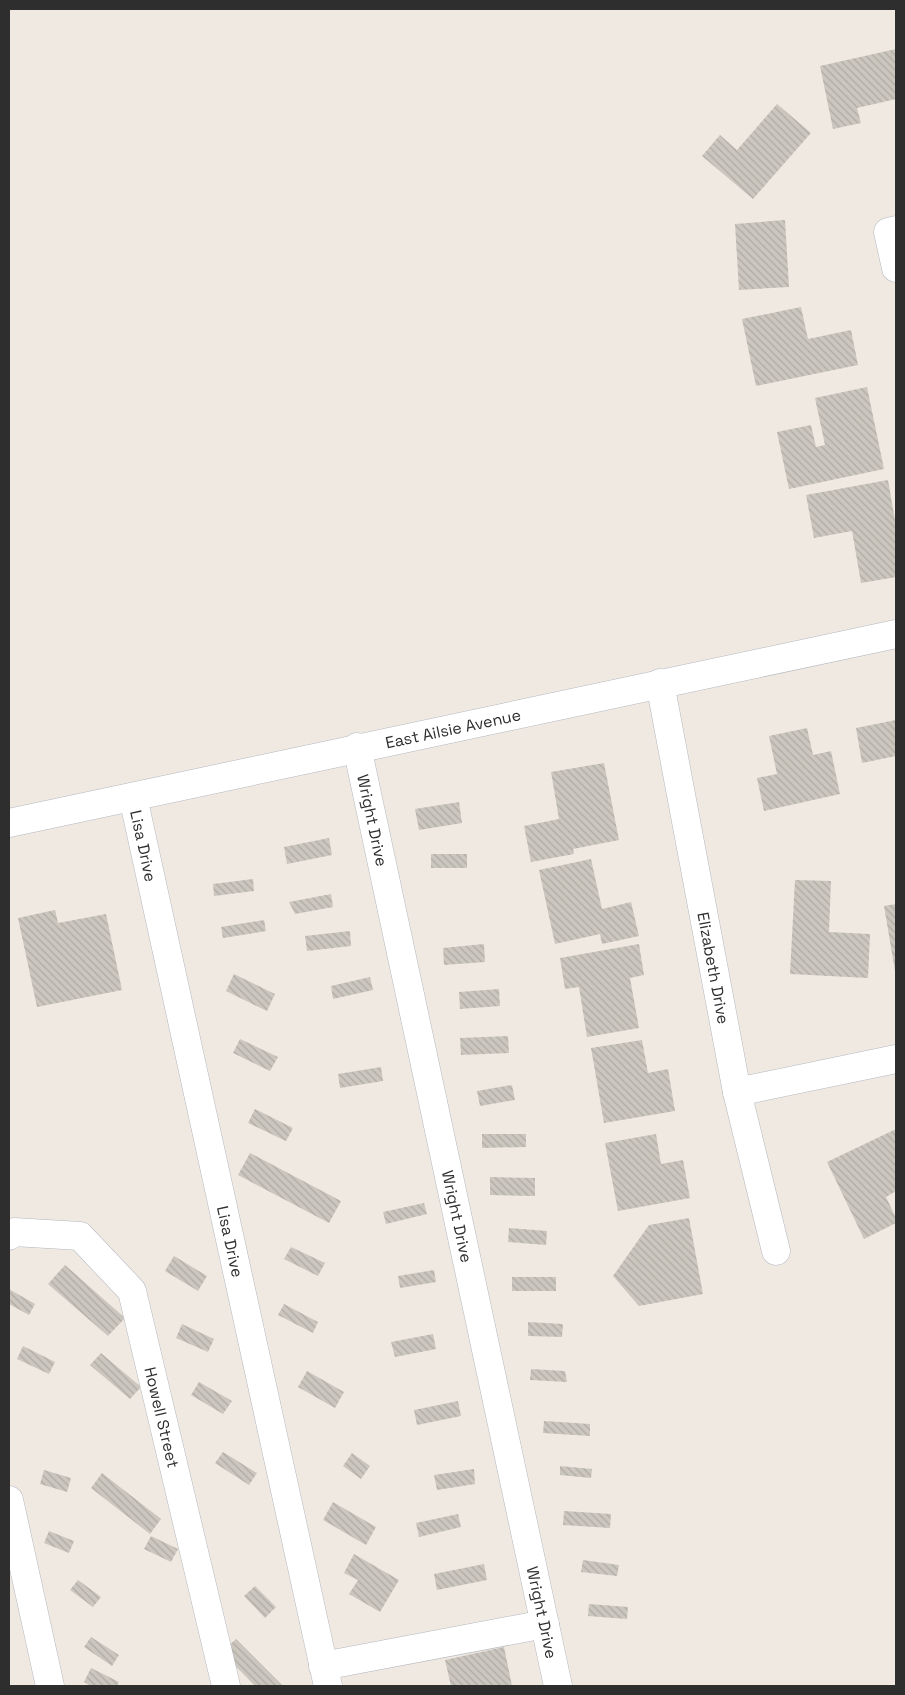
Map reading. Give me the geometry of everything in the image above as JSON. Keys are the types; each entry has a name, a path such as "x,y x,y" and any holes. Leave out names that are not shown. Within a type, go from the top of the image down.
{"street":[{"path":"892,231 896,268"},
{"name":"East Ailsie Avenue","path":"9,823 357,747 896,634"},
{"name":"Elizabeth Drive","path":"660,683 736,1092 776,1251"},
{"name":"Wright Drive","path":"357,747 558,1686"},
{"name":"Lisa Drive","path":"133,797 325,1676"},
{"path":"736,1092 896,1059"},
{"name":"Howell Street","path":"9,1236 14,1232 80,1236 132,1291 226,1686"},
{"path":"9,1500 50,1686"},
{"path":"325,1676 545,1624"}],"building":[{"path":"896,49 896,99 857,108 861,123 833,129 820,66"},
{"path":"777,104 811,133 753,199 702,156 720,135 737,150"},
{"path":"785,220 789,287 739,290 735,224"},
{"path":"801,307 808,339 851,330 858,365 756,386 742,319"},
{"path":"867,387 884,469 789,489 777,432 811,425 816,447 825,445 815,398"},
{"path":"888,480 896,526 896,577 861,583 852,531 814,538 806,495"},
{"path":"896,720 896,756 862,763 856,728"},
{"path":"807,728 813,755 831,751 840,794 764,811 757,778 777,774 769,736"},
{"path":"604,763 619,840 573,849 574,854 531,862 524,826 559,819 551,772"},
{"path":"459,802 462,823 419,830 415,809"},
{"path":"329,838 332,855 287,864 284,847"},
{"path":"431,854 467,854 467,868 431,868"},
{"path":"591,859 602,909 631,902 639,936 602,944 600,934 555,944 539,870"},
{"path":"253,879 254,891 214,896 213,884"},
{"path":"795,880 831,881 829,932 870,934 868,978 790,974"},
{"path":"331,894 333,907 295,914 289,902"},
{"path":"896,904 896,971 895,971 884,906"},
{"path":"55,910 58,923 106,914 122,990 37,1007 18,918"},
{"path":"264,920 266,931 223,938 221,927"},
{"path":"350,931 351,946 307,951 305,936"},
{"path":"484,944 485,962 444,965 443,948"},
{"path":"639,944 644,975 630,978 639,1028 587,1037 579,987 565,989 560,958"},
{"path":"234,974 275,994 267,1011 226,991"},
{"path":"370,977 373,990 333,999 331,986"},
{"path":"499,989 500,1006 460,1009 459,992"},
{"path":"508,1036 509,1053 461,1055 460,1038"},
{"path":"240,1039 278,1057 270,1071 233,1053"},
{"path":"642,1040 648,1073 668,1069 675,1111 604,1123 591,1048"},
{"path":"381,1067 383,1081 340,1088 338,1074"},
{"path":"512,1085 515,1100 480,1106 477,1091"},
{"path":"255,1109 293,1128 286,1141 248,1123"},
{"path":"896,1129 896,1191 886,1197 896,1218 896,1223 864,1239 827,1162"},
{"path":"482,1134 526,1134 526,1147 482,1148"},
{"path":"656,1134 661,1164 683,1160 690,1198 618,1211 605,1143"},
{"path":"250,1153 341,1201 329,1223 238,1175"},
{"path":"490,1177 535,1178 535,1196 490,1195"},
{"path":"424,1203 427,1214 386,1224 383,1212"},
{"path":"689,1218 703,1294 639,1306 613,1276 649,1225"},
{"path":"509,1228 547,1231 546,1245 508,1242"},
{"path":"291,1247 325,1263 318,1276 284,1259"},
{"path":"174,1256 207,1276 198,1291 165,1271"},
{"path":"65,1265 125,1318 108,1336 48,1284"},
{"path":"434,1270 436,1282 400,1288 398,1276"},
{"path":"512,1277 556,1277 556,1291 512,1291"},
{"path":"9,1289 35,1304 29,1315 9,1304"},
{"path":"284,1304 318,1322 313,1333 278,1315"},
{"path":"528,1322 563,1324 562,1337 528,1336"},
{"path":"182,1324 214,1339 208,1352 176,1338"},
{"path":"433,1334 436,1349 395,1357 391,1342"},
{"path":"23,1346 55,1362 49,1374 17,1359"},
{"path":"101,1353 141,1387 130,1399 90,1365"},
{"path":"531,1369 565,1371 567,1382 530,1380"},
{"path":"307,1371 344,1392 335,1408 298,1387"},
{"path":"199,1382 232,1401 223,1414 191,1395"},
{"path":"458,1401 461,1416 417,1425 414,1410"},
{"path":"544,1421 590,1424 590,1436 543,1433"},
{"path":"223,1452 257,1473 249,1485 215,1463"},
{"path":"352,1453 370,1466 361,1479 343,1466"},
{"path":"560,1466 592,1469 591,1478 560,1475"},
{"path":"474,1469 475,1484 437,1490 434,1475"},
{"path":"44,1470 71,1478 67,1492 40,1484"},
{"path":"102,1473 161,1519 150,1534 91,1488"},
{"path":"333,1502 376,1527 366,1545 323,1520"},
{"path":"564,1511 611,1514 610,1528 563,1525"},
{"path":"458,1514 461,1527 419,1537 416,1523"},
{"path":"49,1531 74,1541 69,1553 44,1543"},
{"path":"151,1536 178,1549 171,1562 144,1549"},
{"path":"354,1554 399,1580 380,1612 349,1594 358,1580 344,1573"},
{"path":"583,1560 619,1565 617,1576 581,1572"},
{"path":"484,1564 487,1580 437,1590 434,1574"},
{"path":"78,1580 101,1597 93,1607 70,1590"},
{"path":"255,1586 276,1607 265,1618 244,1596"},
{"path":"589,1604 628,1607 627,1619 588,1616"},
{"path":"91,1637 119,1655 112,1666 84,1647"},
{"path":"236,1639 283,1686 255,1686 222,1652"},
{"path":"504,1647 512,1686 451,1686 445,1660"},
{"path":"91,1668 119,1682 117,1686 91,1686 84,1682"}]}
